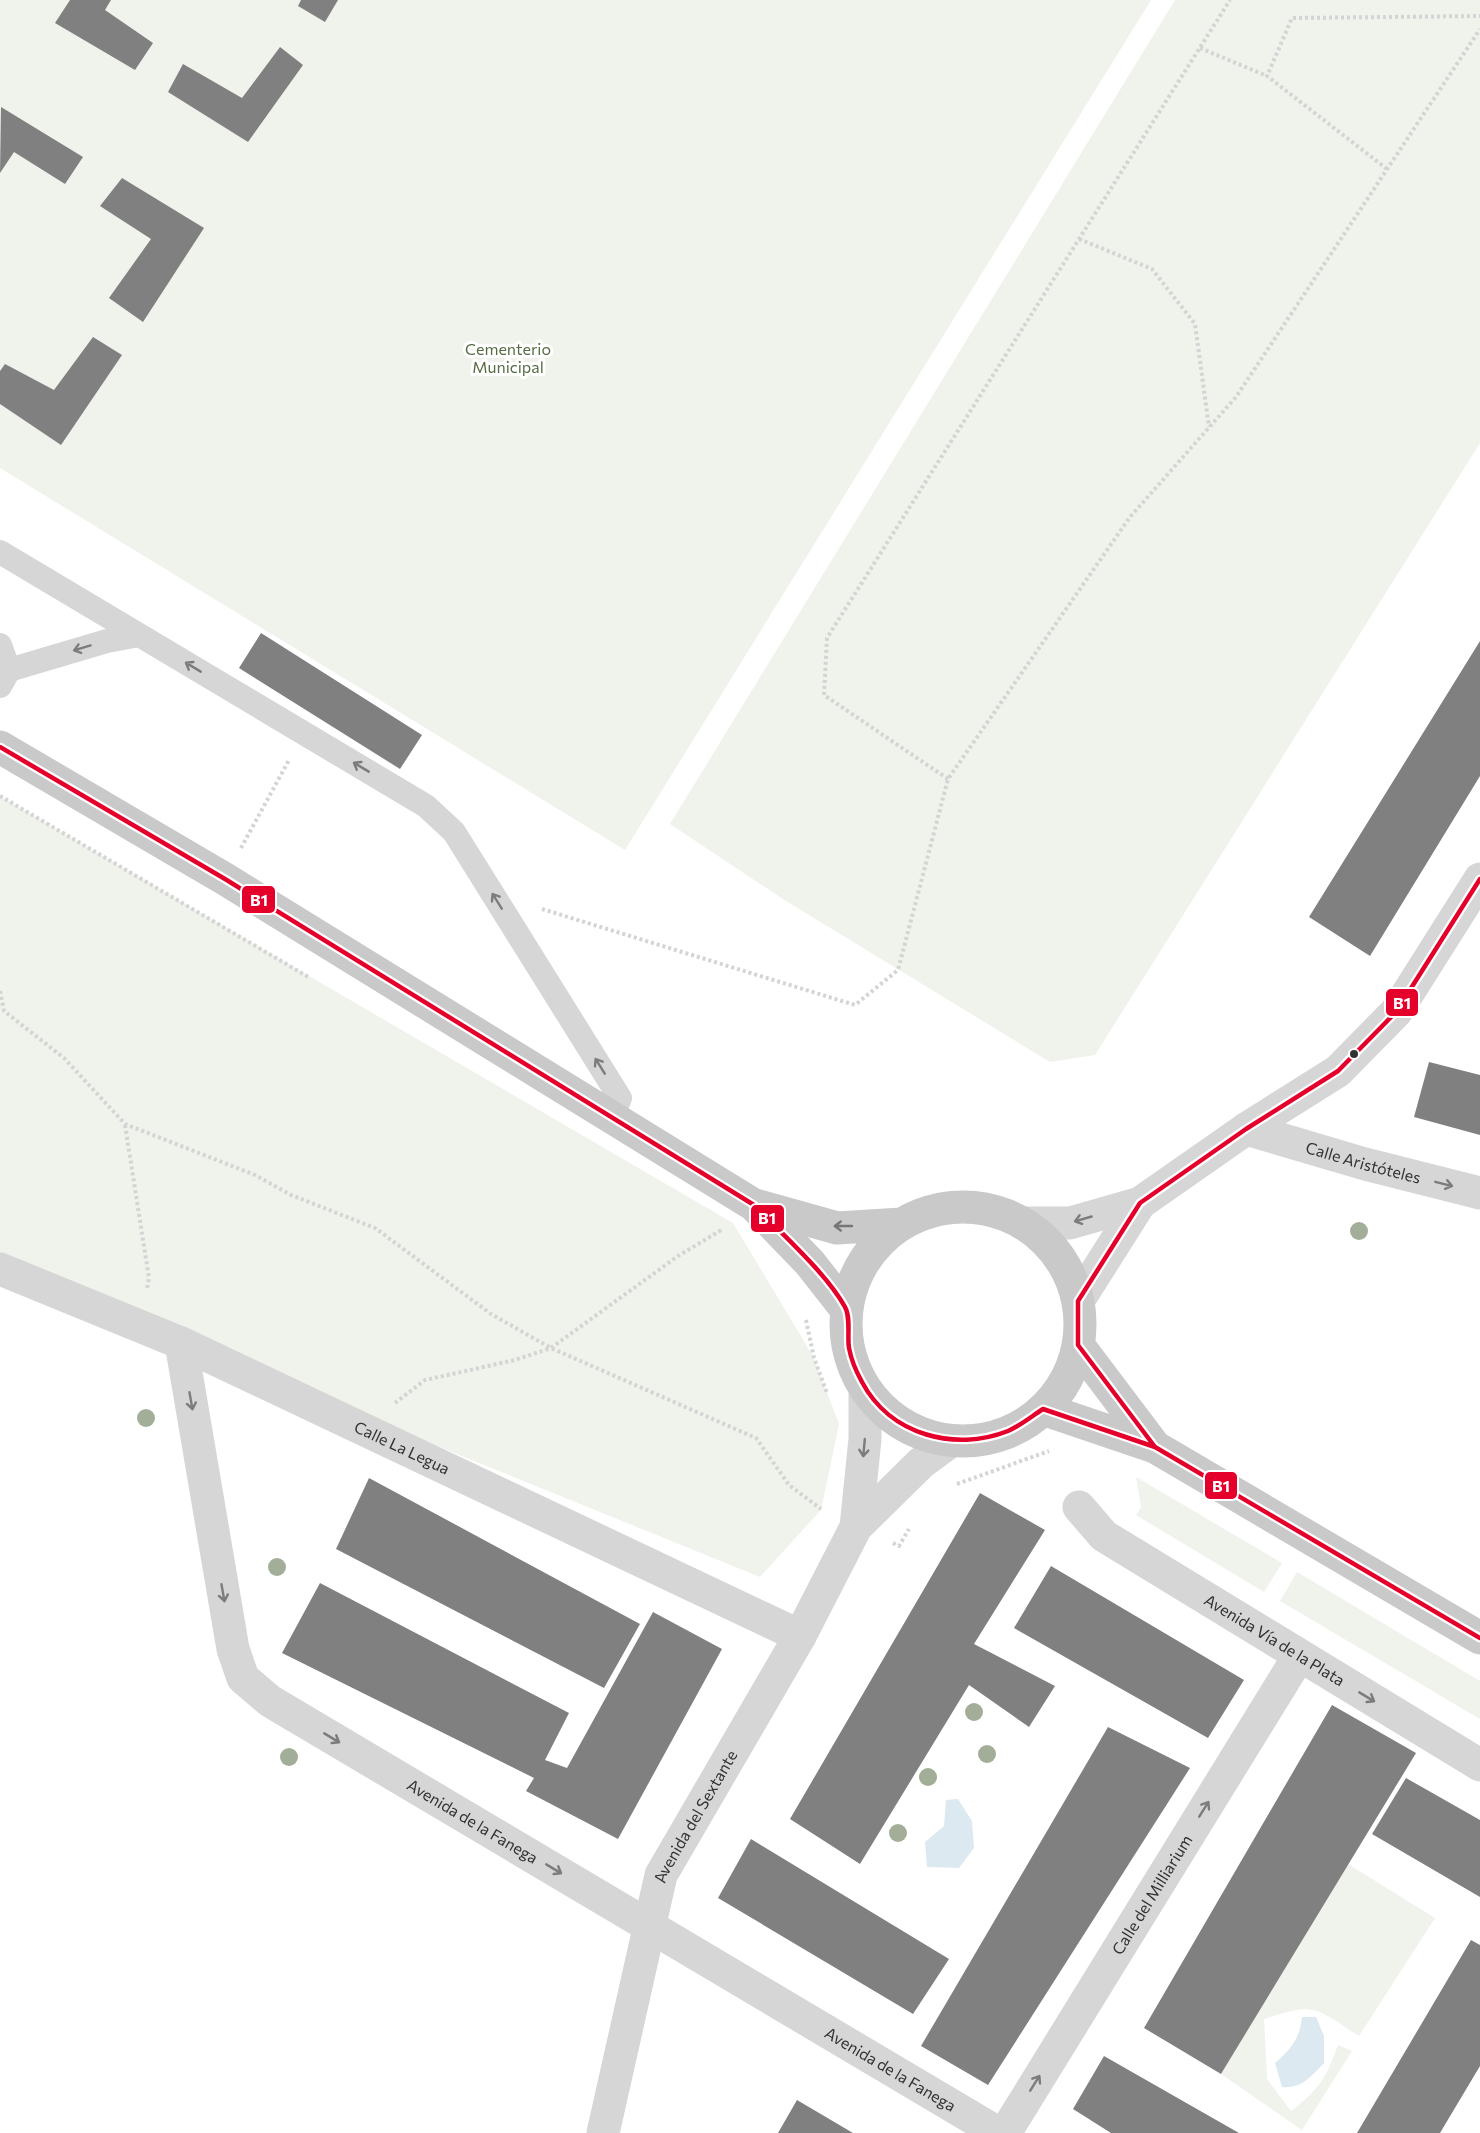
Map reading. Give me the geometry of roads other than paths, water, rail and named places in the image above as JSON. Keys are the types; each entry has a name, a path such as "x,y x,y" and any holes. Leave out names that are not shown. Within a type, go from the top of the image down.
{"main road":[{"path":"0,747 225,879 754,1205 810,1263 846,1309"},
{"path":"754,1205 837,1228 902,1224"},
{"path":"964,1206 987,1209 1022,1223 1054,1250 1069,1274 1078,1301 1078,1345 1071,1368 1060,1390 1026,1423 1006,1433 979,1441 951,1442 925,1436 901,1425 881,1409 865,1390 852,1364 845,1335 846,1309 858,1270 871,1251 902,1224 941,1208 964,1206"},
{"path":"1078,1345 1155,1447"},
{"path":"1043,1409 1155,1447 1480,1638"}],"street":[{"path":"1022,1223 1070,1223 1140,1203 1246,1129 1338,1071 1396,1012 1480,879"},
{"name":"Calle Aristóteles","path":"1246,1129 1365,1164 1480,1193"},
{"path":"1078,1301 1140,1203"},
{"name":"Calle La Legua","path":"0,1269 181,1343 800,1635"},
{"name":"Avenida de la Fanega","path":"181,1343 233,1649 243,1678 270,1701 999,2133"},
{"path":"856,1527 865,1439 865,1390"},
{"path":"856,1527 921,1464 951,1442"},
{"name":"Avenida Vía de la Plata","path":"1079,1507 1104,1536 1480,1765"},
{"name":"Avenida del Sextante","path":"603,2133 661,1875 800,1635 856,1527"},
{"name":"Calle del Milliarium","path":"1005,2133 1299,1656"}],"lane":[{"path":"0,552 426,806 454,832 620,1098 612,1117"},
{"path":"0,645 4,678 107,641 139,635"}],"park label":[{"name":"Cementerio Municipal","path":"508,358"}]}
